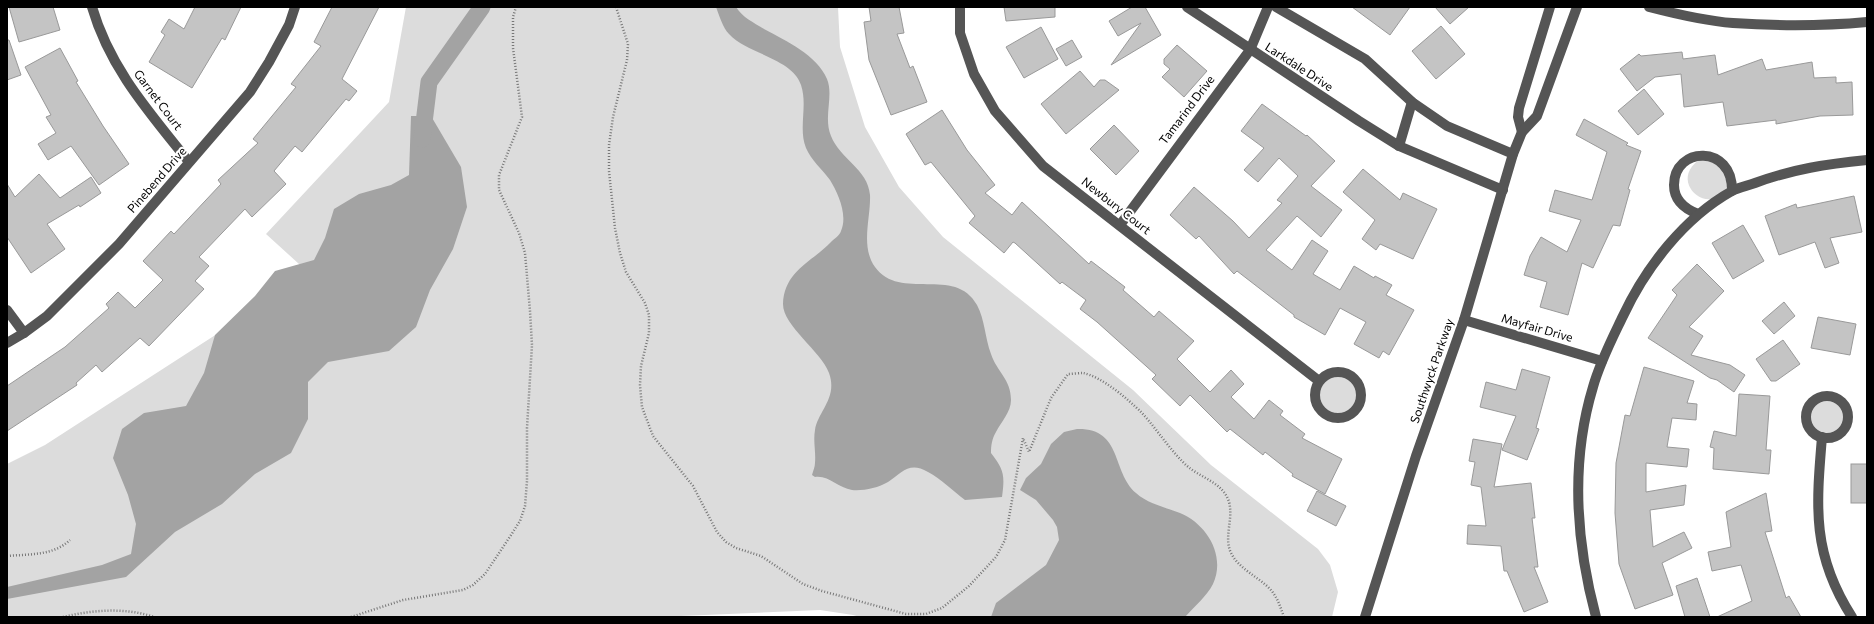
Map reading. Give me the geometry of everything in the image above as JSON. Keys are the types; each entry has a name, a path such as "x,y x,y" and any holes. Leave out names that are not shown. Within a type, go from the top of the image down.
{"street":[{"name":"Garnet Court","path":"92,7 108,49 132,91 189,162"},
{"name":"Pinebend Drive","path":"7,343 24,333 47,316 119,244 250,92 269,62 289,25 295,7"},
{"name":"Newbury Court","path":"960,7 960,33 974,74 995,111 1043,166 1319,381"},
{"name":"Larkdale Drive","path":"1187,7 1250,50 1399,146 1503,190"},
{"name":"Tamarind Drive","path":"1120,225 1250,50 1268,7"},
{"path":"1276,7 1364,59 1412,102 1447,126 1513,154"},
{"path":"1522,132 1518,117 1520,108 1550,7"},
{"name":"Southwyck Parkway","path":"1365,617 1416,456 1464,320 1513,154 1522,132 1537,116 1577,7"},
{"path":"1649,7 1682,15 1732,23 1802,24 1867,22"},
{"path":"1399,146 1412,102"},
{"path":"1698,214 1687,210 1679,202 1674,191 1674,179 1678,168 1687,160 1697,156 1709,156 1720,160 1728,168 1732,179 1732,191"},
{"path":"1596,617 1587,582 1579,532 1578,474 1586,416 1593,387 1602,361 1634,293 1649,268 1698,214 1732,191 1791,171 1820,165 1867,160"},
{"path":"7,310 24,333"},
{"name":"Mayfair Drive","path":"1464,320 1602,361"},
{"path":"1334,372 1343,372 1352,376 1358,383 1361,392 1357,409 1350,416 1341,419 1332,418 1324,414 1317,408 1314,399 1315,390 1319,381 1325,375 1334,372"},
{"path":"1824,396 1833,396 1846,406 1848,422 1844,430 1838,435 1830,438 1822,438 1809,428 1806,420 1807,412 1810,404 1817,399 1824,396"},
{"path":"1822,438 1817,503 1819,532 1825,561 1843,602 1852,617"}],"path":[{"path":"351,617 403,600 463,590 473,585 485,574 511,535 520,521 525,506 528,481 527,428 532,345 530,311 525,253 519,233 499,190 499,175 522,117 513,48 514,17 516,7"},
{"path":"616,7 628,44 627,60 613,117 609,145 609,171 615,228 620,253 626,272 645,303 649,315 649,333 641,366 640,385 642,407 653,436 693,486 717,532 726,542 736,548 761,556 803,584 822,591 906,614 926,614 942,608 969,586 996,557 1005,540 1023,438 1029,452 1052,398 1068,374 1083,373 1094,377 1107,385 1141,412 1172,452 1189,468 1221,489 1228,499 1231,514 1228,540 1231,553 1244,569 1269,588 1278,601 1284,617"},
{"path":"7,556 49,553 64,546 70,540"},
{"path":"63,617 100,610 146,614 154,617"}],"shaded area":[{"path":"406,7 838,7 840,47 865,127 899,187 943,237 1133,390 1211,465 1318,549 1330,565 1338,592 1332,617 860,617 820,610 657,617 7,617 7,464 45,445 310,274 266,234 389,102"},
{"path":"716,7 736,7 748,20 800,50 822,70 829,86 828,121 831,136 835,144 859,171 868,186 870,204 867,241 868,250 875,267 886,277 898,282 955,287 967,293 977,305 982,317 991,354 1009,386 1011,400 1009,409 998,428 991,447 991,453 999,464 1002,473 1002,497 965,500 933,475 916,468 911,468 902,472 880,486 861,490 847,489 825,478 815,477 812,475 815,464 815,430 829,397 831,382 825,365 789,321 783,304 788,283 794,275 800,268 837,237 843,225 843,211 833,185 811,157 806,148 803,133 803,93 796,76 779,62 737,41 725,28"},
{"path":"411,116 431,116 461,167 467,207 453,249 430,290 416,327 389,351 328,362 308,382 308,419 291,453 255,474 222,504 175,532 126,577 7,599 7,587 102,565 131,554 136,524 128,495 113,458 122,429 144,413 186,406 204,373 215,335 255,296 275,271 314,260 325,238 334,209 359,194 391,185 409,175"},
{"path":"1699,160 1718,161 1728,185 1721,195 1712,199 1703,198 1695,194 1690,187 1688,178 1690,169"},
{"path":"1343,376 1350,379 1356,385 1359,396 1358,404 1350,413 1343,416 1335,416 1328,413 1320,404 1319,392 1322,385 1331,377"},
{"path":"1834,397 1841,400 1847,406 1850,417 1849,425 1841,434 1834,437 1826,437 1819,434 1811,425 1810,413 1813,406 1822,398"},
{"path":"1077,429 1092,431 1102,435 1114,452 1128,484 1136,493 1151,503 1190,518 1206,533 1212,542 1217,563 1213,584 1204,597 1185,617 991,617 996,603 1046,565 1059,540 1057,527 1053,520 1036,500 1020,490 1026,478 1041,464 1051,444 1064,432"}],"building":[{"path":"9,7 53,7 60,30 19,42"},
{"path":"195,7 241,7 225,40 222,38 192,88 149,62 165,35 161,32 169,19 184,29"},
{"path":"332,7 379,7 342,79 357,91 349,101 346,99 302,152 295,146 274,171 286,184 252,217 245,209 199,257 209,266 195,281 204,289 149,346 140,338 102,372 96,365 76,383 77,385 7,431 7,386 65,347 109,308 106,304 118,292 135,308 163,280 143,261 171,231 174,234 221,184 218,180 258,143 253,139 296,87 291,84 321,46 314,42"},
{"path":"869,7 899,7 904,33 897,34 910,68 913,66 927,102 891,115 869,60 864,22 871,21"},
{"path":"1004,7 1055,7 1055,17 1006,21"},
{"path":"1132,7 1145,7 1161,35 1111,65 1141,23 1118,36 1109,21"},
{"path":"1352,7 1410,7 1390,35"},
{"path":"1435,7 1469,7 1450,24"},
{"path":"1441,26 1465,54 1436,79 1412,51"},
{"path":"1041,27 1058,59 1024,78 1006,47"},
{"path":"7,40 9,40 21,75 7,80"},
{"path":"1072,40 1082,57 1066,66 1056,49"},
{"path":"1177,45 1207,71 1184,97 1162,77 1170,69 1164,64 1164,59"},
{"path":"60,48 78,81 76,82 103,126 129,164 99,185 71,146 48,160 38,144 56,133 46,117 51,115 25,67"},
{"path":"1682,52 1683,59 1715,55 1718,75 1762,59 1766,70 1812,62 1814,78 1836,77 1836,83 1852,82 1853,115 1820,116 1776,124 1776,120 1727,126 1723,102 1684,107 1681,74 1655,77 1637,91 1620,69 1639,54 1641,56"},
{"path":"1080,71 1094,87 1100,80 1105,80 1119,90 1066,134 1041,104"},
{"path":"1644,89 1664,114 1638,135 1618,111"},
{"path":"1262,104 1306,136 1307,135 1335,161 1311,186 1342,210 1321,237 1297,216 1266,250 1292,270 1312,240 1328,251 1313,274 1340,290 1354,266 1374,278 1375,276 1392,285 1386,295 1414,310 1389,355 1383,351 1379,358 1354,344 1366,322 1340,308 1325,335 1294,317 1294,315 1237,271 1234,274 1199,236 1196,239 1170,215 1194,187 1233,221 1249,238 1282,203 1277,200 1298,176 1279,158 1258,182 1244,170 1264,148 1241,131"},
{"path":"942,110 967,150 995,185 985,193 1012,215 1022,202 1089,264 1091,261 1125,287 1123,290 1154,317 1159,311 1194,341 1177,359 1210,392 1231,370 1244,384 1231,397 1254,419 1269,400 1283,411 1280,415 1305,434 1302,438 1342,459 1325,494 1292,476 1293,474 1265,452 1263,455 1230,429 1227,432 1190,395 1180,406 1152,379 1156,375 1097,322 1080,309 1086,300 1062,282 1060,284 1015,243 1013,242 1004,253 969,223 975,216 931,162 925,165 906,134"},
{"path":"1584,119 1628,143 1626,145 1641,151 1628,189 1630,190 1620,226 1613,225 1593,268 1582,263 1568,315 1540,307 1547,282 1524,275 1530,256 1541,237 1567,252 1581,220 1549,211 1555,190 1592,200 1607,152 1576,135"},
{"path":"1114,125 1139,151 1116,175 1090,149"},
{"path":"1363,169 1400,200 1403,193 1437,209 1413,259 1380,244 1376,250 1362,239 1375,220 1343,192"},
{"path":"39,174 60,198 91,177 101,193 80,207 79,205 47,224 65,249 31,273 7,237 7,184 15,197"},
{"path":"1854,196 1862,232 1830,238 1839,263 1825,268 1815,242 1779,255 1765,216 1796,204 1797,208"},
{"path":"1743,225 1764,261 1733,279 1712,243"},
{"path":"1697,264 1724,291 1689,327 1703,336 1691,355 1730,365 1745,375 1734,392 1648,338 1677,295 1672,290"},
{"path":"1784,302 1795,316 1774,334 1762,321"},
{"path":"1818,317 1856,324 1850,355 1811,348"},
{"path":"1783,340 1800,364 1776,381 1771,381 1756,359"},
{"path":"1644,367 1694,381 1687,403 1697,404 1696,420 1672,418 1667,447 1689,449 1687,467 1646,463 1646,492 1686,485 1684,505 1650,510 1653,547 1684,532 1692,548 1662,563 1673,595 1635,609 1619,564 1615,513 1616,463 1625,415 1630,416"},
{"path":"1522,369 1550,377 1536,428 1539,429 1527,460 1502,450 1516,416 1480,407 1486,382 1516,390"},
{"path":"1739,394 1770,396 1766,450 1771,450 1769,474 1713,469 1714,448 1710,447 1714,431 1736,436"},
{"path":"1473,439 1502,444 1494,487 1531,483 1535,518 1532,518 1538,567 1534,567 1548,602 1524,612 1507,571 1504,571 1501,546 1467,544 1468,525 1486,526 1481,487 1471,485 1475,462 1469,461"},
{"path":"1851,464 1867,464 1867,503 1851,503"},
{"path":"1317,491 1346,506 1336,526 1307,511"},
{"path":"1766,493 1772,531 1765,532 1786,598 1789,596 1801,617 1717,617 1752,601 1741,565 1712,571 1708,552 1731,547 1726,512"},
{"path":"1697,578 1710,617 1685,617 1676,586"}],"waterway":[{"path":"422,139 429,82 482,7"}]}
